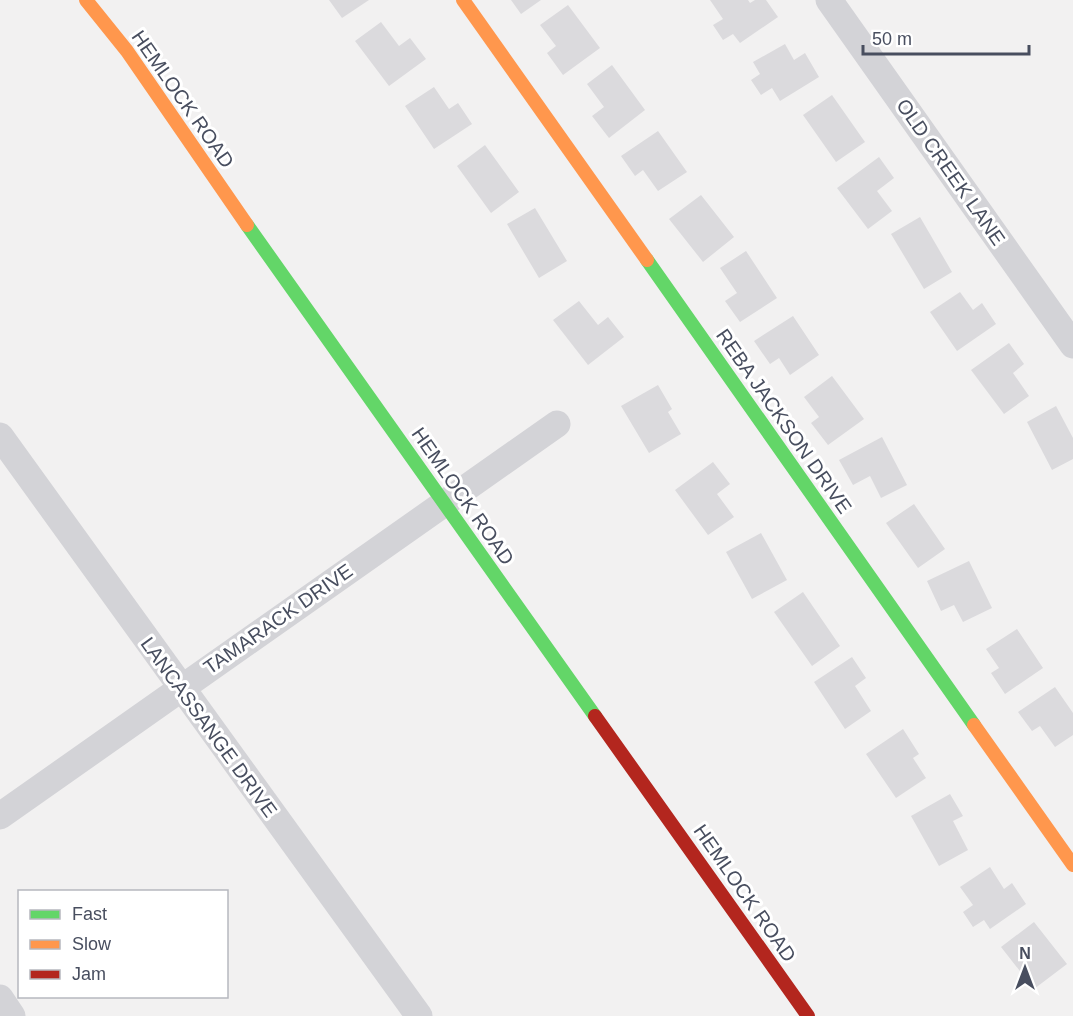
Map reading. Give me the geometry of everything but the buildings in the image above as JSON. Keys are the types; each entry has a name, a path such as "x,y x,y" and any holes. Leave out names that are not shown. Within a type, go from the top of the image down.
{"street":[{"name":"HEMLOCK ROAD","path":"86,0 127,51 293,292 808,1016"},
{"name":"REBA JACKSON DRIVE","path":"463,0 1073,865"},
{"name":"OLD CREEK LANE","path":"829,0 1073,345"},
{"name":"TAMARACK DRIVE","path":"0,816 557,424"},
{"name":"LANCASSANGE DRIVE","path":"0,436 419,1016"},
{"path":"0,998 12,1016"}],"traffic: fast":[{"path":"247,225 595,716"},
{"path":"647,260 974,725"}],"traffic: slow":[{"path":"86,0 127,51 247,225"},
{"path":"463,0 647,260"},
{"path":"974,725 1073,865"}],"traffic: jam":[{"path":"595,716 808,1016"}]}
